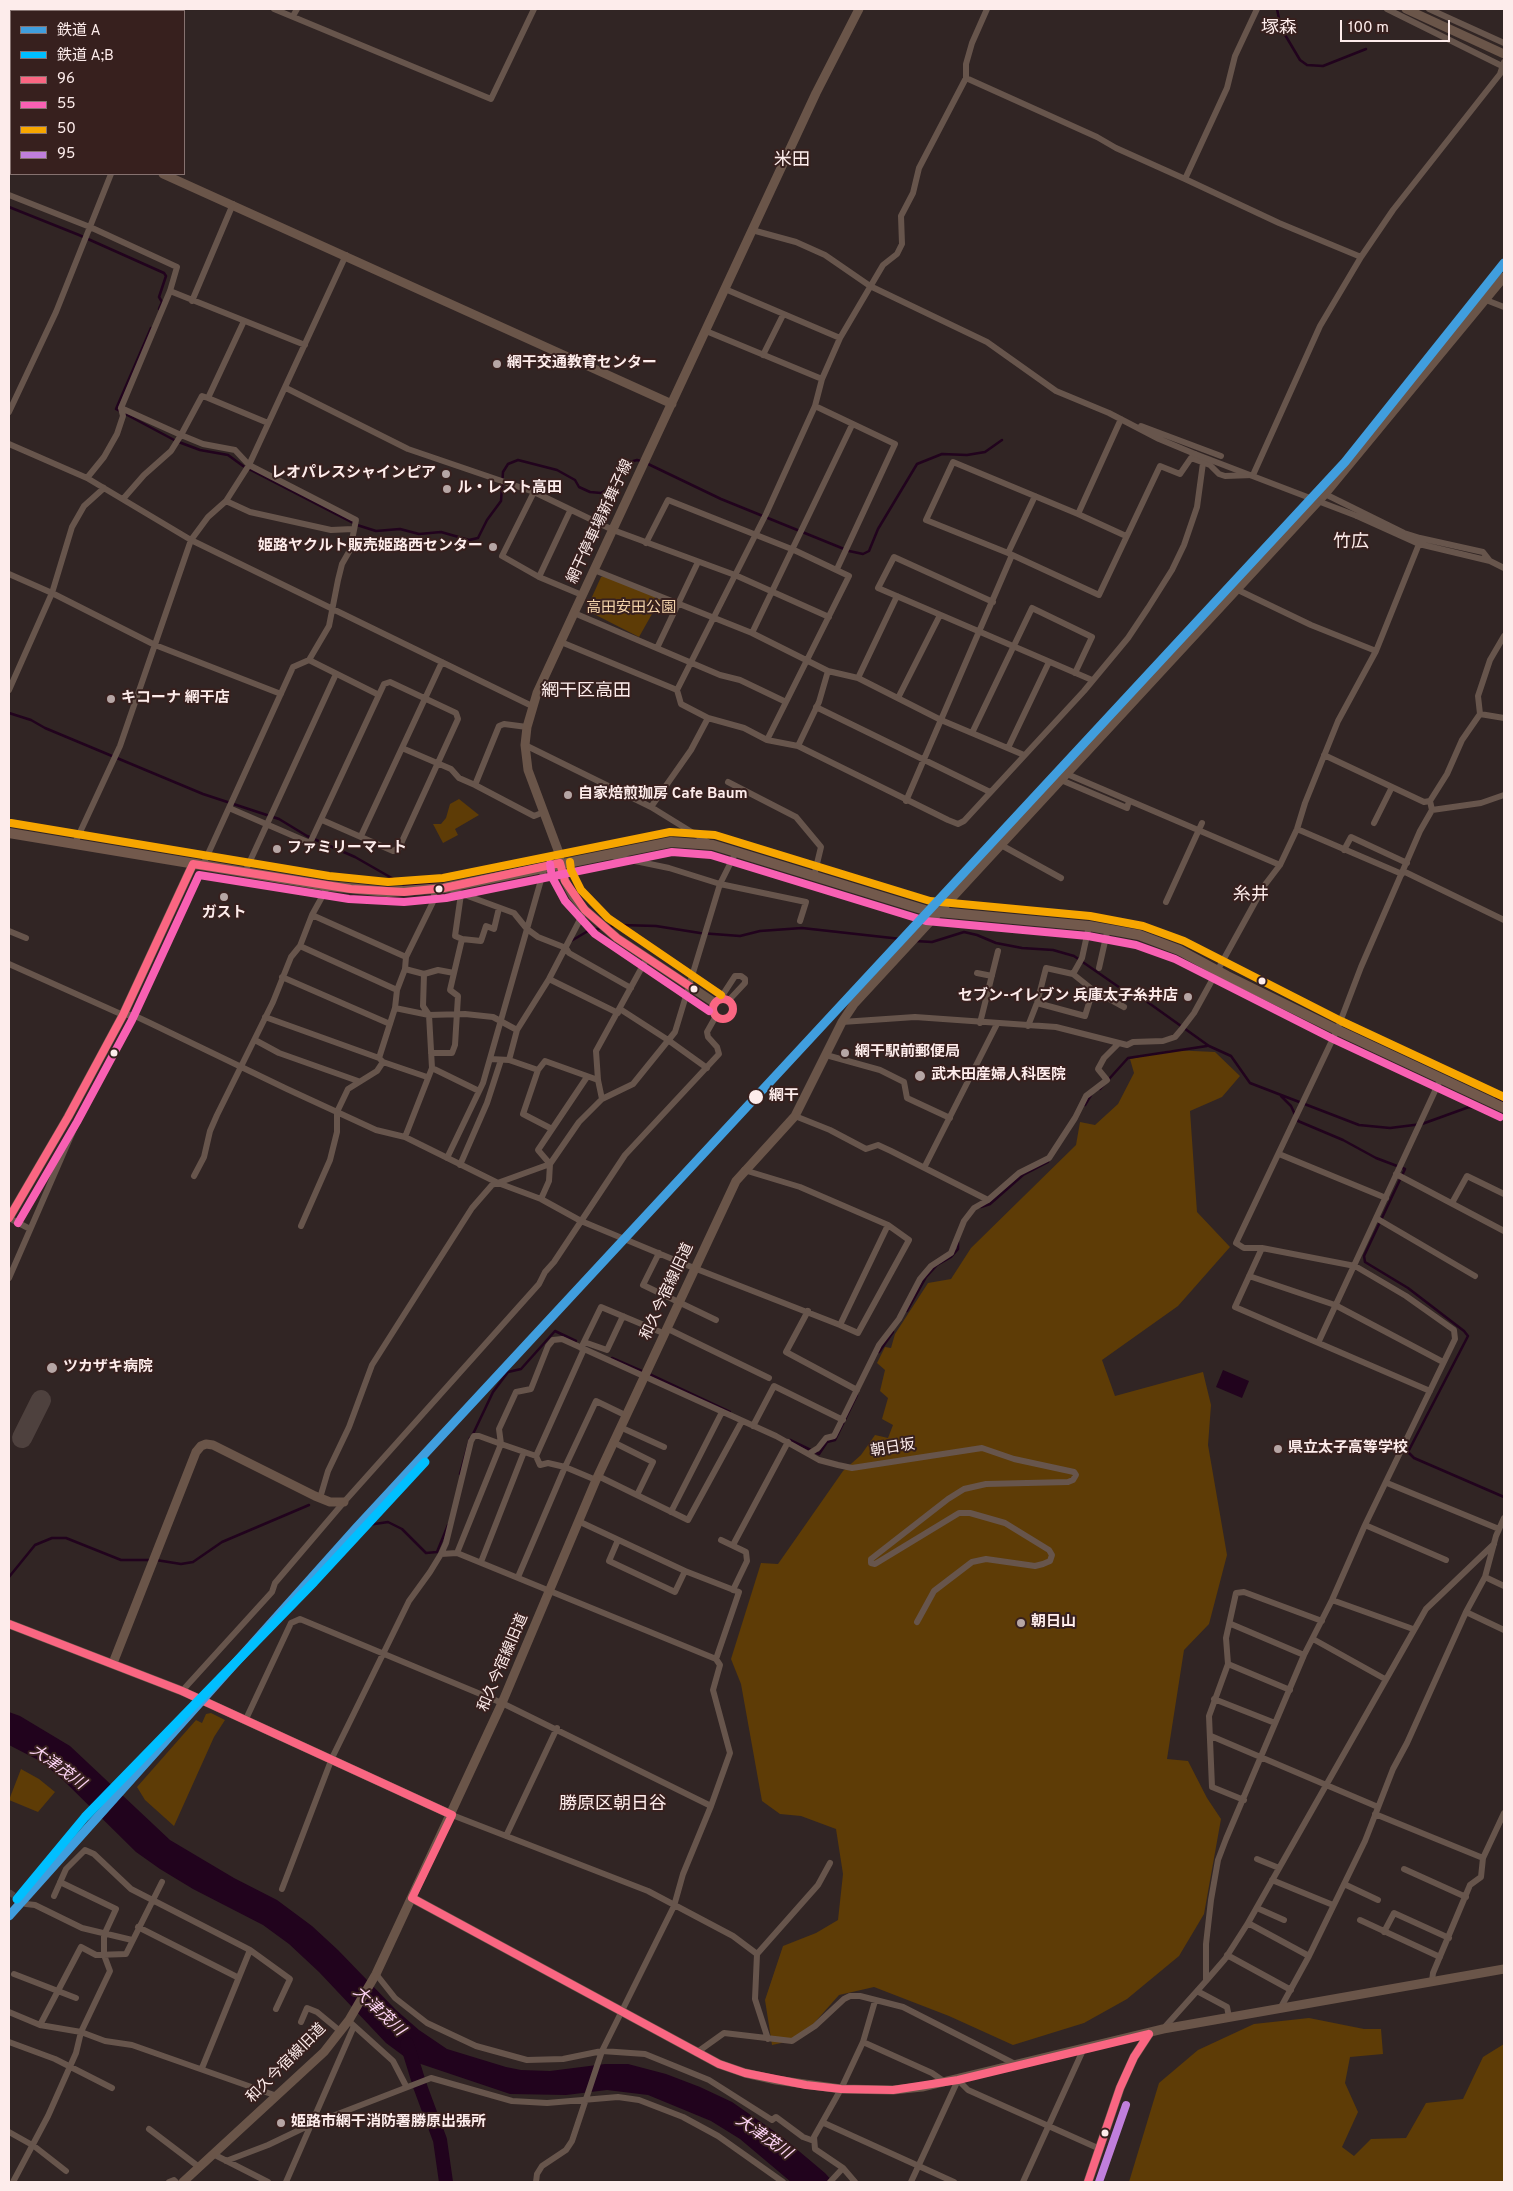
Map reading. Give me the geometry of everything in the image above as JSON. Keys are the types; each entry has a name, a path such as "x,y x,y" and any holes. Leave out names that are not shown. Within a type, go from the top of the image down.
{"main road":[{"path":"9,833 328,886 380,892 440,888 603,854 671,842 712,844 923,910 1108,928 1139,935 1179,950 1338,1030 1504,1108"}],"street":[{"path":"274,9 491,99 534,9"},
{"path":"293,16 296,9"},
{"name":"網干停車場新舞子線","path":"717,1001 688,985 617,938 585,910 565,881 544,812 528,770 525,745 527,727 532,706 582,595 752,230 860,9"},
{"path":"987,9 972,43 966,64 966,78 919,168 914,193 901,216 902,244 897,254 883,266 840,338 822,379 816,406 756,536 734,575 677,690 681,704 708,718 744,728 767,740 798,746 906,801 958,824 964,821 1128,638 1172,570 1184,545 1197,507 1203,463"},
{"path":"1185,179 1227,88 1235,56 1257,9"},
{"path":"1126,536 953,462 926,520 1010,554 1099,595 1160,466 1180,474 1191,458 1210,465 1219,474 1225,476 1253,475 1320,326 1361,256 1393,210 1500,74 1503,64 1387,9"},
{"path":"1406,9 1504,54"},
{"path":"1429,9 1504,43"},
{"path":"966,78 1097,137 1116,148 1279,223 1361,256"},
{"path":"9,412 56,312 111,175"},
{"path":"165,175 346,255 672,404"},
{"path":"9,195 90,227 177,267 170,291 121,408 123,416 117,434 104,457 87,478"},
{"path":"192,301 233,204"},
{"path":"752,230 796,242 825,256 870,286 987,342 1056,391 1121,419 1159,439 1420,541 1490,561 1504,568"},
{"path":"75,844 120,746 191,540 208,517 226,501 249,465 346,255"},
{"name":"和久今宿線旧道","path":"183,2182 324,2052 340,2031 352,2023 452,1815 502,1703 613,1442 736,1181 795,1116 842,1022 854,1004 920,930 939,913 1325,494 1504,277"},
{"path":"725,290 840,338"},
{"path":"170,291 305,346"},
{"path":"1486,300 1504,307"},
{"path":"763,355 783,314"},
{"path":"208,398 244,321"},
{"path":"706,331 822,379"},
{"path":"286,388 408,449 534,492 570,511 613,530 734,575 829,617"},
{"path":"123,500 181,436 202,396 268,423"},
{"path":"816,406 852,425 895,444 837,568"},
{"path":"30,1229 9,1218 68,1117 123,1016 198,864 229,808 293,667 308,660 329,626 331,608 342,564 350,550 356,520 249,465 235,450 203,444 181,436 121,408"},
{"path":"1121,419 1221,456"},
{"path":"1078,514 1121,419"},
{"path":"752,633 794,550 852,425"},
{"path":"9,444 87,478 191,540 532,706"},
{"path":"9,690 52,593 72,527 84,506 104,488"},
{"path":"534,492 502,556 539,577 582,595"},
{"path":"1325,494 1420,541"},
{"path":"906,801 926,760 941,720 993,602 1010,554 1035,496"},
{"path":"646,543 668,500 837,568 849,576 767,740"},
{"path":"226,501 250,512 331,530 354,526"},
{"path":"539,577 570,511"},
{"path":"842,1022 915,1017 980,1023 1056,1026 1118,1044 1163,1041 1175,1037 1186,1024 1264,886 1280,865 1297,829 1305,803 1338,721 1376,651 1420,541"},
{"path":"993,602 894,557 878,588 1092,680"},
{"path":"657,648 698,562"},
{"path":"594,570 752,633 828,671 858,678 941,720 1024,755"},
{"path":"9,574 52,593 155,645 281,694"},
{"path":"1238,590 1311,625 1376,651"},
{"path":"858,678 897,596"},
{"path":"972,733 1012,646 1032,608 1092,637 1075,672"},
{"path":"574,613 720,675 740,680 786,702"},
{"path":"898,698 940,615"},
{"path":"1206,1981 1206,1944 1218,1860 1304,1655 1322,1621 1365,1525 1387,1483 1455,1339 1454,1330 1406,1296 1354,1266 1262,1248 1244,1248 1236,1243 1338,1030 1361,967 1432,810 1430,801 1447,774 1462,740 1480,714 1478,696 1490,660 1504,636"},
{"path":"561,642 677,690"},
{"path":"308,660 379,695"},
{"path":"361,836 442,662"},
{"path":"1008,748 1049,662"},
{"path":"798,746 816,707 828,671"},
{"path":"245,872 336,674"},
{"path":"229,808 310,843 384,684 390,682 456,713 458,719 398,848 393,851 322,820"},
{"path":"816,707 990,792"},
{"path":"1480,714 1504,718"},
{"path":"651,807 690,750 708,718"},
{"path":"474,785 499,726 504,724 527,727"},
{"path":"525,745 651,807 712,844"},
{"path":"402,748 451,769 459,778 534,816 544,812"},
{"path":"1324,755 1424,802 1430,801"},
{"path":"1064,777 1129,801 1280,865"},
{"path":"728,782 796,817 821,847 814,876"},
{"path":"1374,823 1392,787"},
{"path":"1432,810 1481,803 1504,795"},
{"path":"1166,902 1202,823"},
{"path":"1297,829 1344,850 1403,872 1504,920"},
{"path":"1344,850 1351,837 1407,863"},
{"path":"1001,845 1061,878"},
{"path":"541,1199 549,1181 550,1164 579,1122 602,1099 634,1084 668,1040 677,1025 720,884 736,852"},
{"path":"603,854 669,868 720,884 806,902 800,921"},
{"path":"447,1158 479,1091 545,866"},
{"path":"194,1176 204,1156 210,1131 273,1002 291,957 300,946 312,915 328,886"},
{"path":"301,1226 330,1160 337,1132 337,1112 348,1089 358,1081 377,1072 395,1008 397,990 405,969 406,957 440,888 462,894 514,914 527,929 538,937 568,944"},
{"path":"462,894 455,936 462,939 481,941 486,926 494,929 499,908"},
{"path":"510,1060 518,1030 549,979 585,910"},
{"path":"312,915 406,957"},
{"path":"1073,974 1082,958 1089,926"},
{"path":"1099,968 1108,928"},
{"path":"9,931 26,938"},
{"path":"431,1053 452,1053 455,1045 458,996 450,990 462,939"},
{"path":"568,944 569,953 631,988"},
{"path":"300,946 397,990"},
{"path":"980,1023 998,951"},
{"path":"602,1099 598,1080 596,1050 647,958"},
{"path":"9,964 123,1016 133,1015 150,1022 228,1062 242,1066 376,1130 405,1137 498,1183 541,1199 581,1221 694,1268 808,1311 858,1333 909,1240 888,1225 800,1187 744,1170"},
{"path":"1028,1026 1037,1003 1046,968 1073,974 1093,990 1124,1007"},
{"path":"405,969 424,974 438,970 454,973"},
{"path":"977,972 992,976"},
{"path":"405,1137 432,1068 429,1015 423,1006 424,974"},
{"path":"717,1001 729,1000 744,984 745,978 735,976 717,1001 713,1008 716,1016 722,1019 731,1015 733,1009 729,1000"},
{"path":"282,977 390,1024"},
{"path":"549,979 619,1011 668,1040 707,1068"},
{"path":"1037,1003 1085,1016 1093,990"},
{"path":"395,1008 429,1015 458,1014 493,1017 518,1030"},
{"path":"182,1691 272,1592 275,1583 344,1502 539,1284 545,1272 634,1144 719,1054 717,1047 708,1038 707,1032 716,1016"},
{"path":"265,1017 427,1077"},
{"path":"925,1166 997,1024"},
{"path":"255,1040 279,1053 358,1081"},
{"path":"457,1552 501,1444 499,1429 516,1392 531,1389 548,1346 553,1340 562,1339 583,1346 810,1453 818,1448 826,1438 834,1436 878,1345 900,1319 920,1279 931,1266 951,1253 964,1221 974,1208 988,1200 1019,1173 1049,1158 1075,1118 1086,1096 1106,1080 1098,1069 1104,1058 1118,1044"},
{"path":"826,1055 880,1070 904,1082 907,1098 950,1118"},
{"path":"490,1058 510,1060 538,1070"},
{"path":"460,1165 487,1104 501,1060"},
{"path":"552,1129 523,1114 538,1070 545,1062 598,1080"},
{"path":"432,1068 479,1091"},
{"path":"550,1164 538,1150 587,1077"},
{"path":"1319,1341 1440,1078"},
{"path":"795,1116 830,1130 866,1149 878,1145 925,1166 988,1200"},
{"path":"9,1278 77,1122"},
{"path":"1279,1154 1386,1198"},
{"path":"320,1498 328,1471 348,1427 372,1365 472,1208 492,1185 550,1164"},
{"path":"1396,1174 1504,1231"},
{"path":"1452,1203 1467,1176 1504,1194"},
{"path":"1376,1218 1475,1276"},
{"path":"840,1325 888,1225"},
{"path":"1262,1248 1235,1307 1319,1341 1430,1391"},
{"path":"659,1253 643,1285 716,1320"},
{"path":"1249,1276 1335,1305 1443,1362"},
{"path":"742,1421 688,1520 597,1478 564,1466 548,1463 540,1465 536,1456 601,1307 664,1331 769,1378"},
{"path":"808,1311 786,1352 857,1390"},
{"path":"583,1346 606,1350 623,1316"},
{"path":"753,1426 774,1386 843,1420"},
{"path":"518,1577 564,1466 596,1401 625,1416"},
{"path":"671,1512 722,1412"},
{"path":"620,1427 664,1447"},
{"path":"282,1889 332,1758 409,1601 430,1572 446,1543 471,1441 474,1436 479,1436 536,1456"},
{"path":"613,1442 653,1462 637,1495"},
{"path":"734,1545 788,1442"},
{"path":"113,1663 196,1452 201,1446 206,1444 213,1445 320,1498 330,1502 344,1502"},
{"name":"朝日坂","path":"810,1453 820,1460 852,1468 982,1448 1058,1469 1068,1468 1076,1475 1073,1480 1068,1482 986,1484 964,1490 948,1499 875,1555 871,1559 871,1563 875,1564 959,1513 990,1517 1017,1529 1049,1550 1052,1555 1050,1561 1035,1566 986,1559 972,1562 934,1591 917,1622"},
{"path":"480,1562 524,1452"},
{"path":"1387,1483 1499,1529"},
{"path":"1281,2007 1309,1956 1344,1884 1393,1769 1407,1743 1466,1612 1485,1577 1495,1540 1504,1518"},
{"path":"578,1521 685,1571 739,1592 716,1659"},
{"path":"1365,1525 1446,1560"},
{"path":"618,1540 609,1561 675,1592 685,1571"},
{"path":"721,1540 746,1552 747,1561 733,1590"},
{"path":"1163,2029 1227,1956 1248,1923 1426,1609 1495,1540 1504,1540"},
{"path":"441,1554 457,1552 716,1659 720,1665 714,1690 730,1753 683,1874 674,1906 602,2051 584,2100 572,2141 566,2150 542,2166 537,2174 536,2182"},
{"path":"1485,1577 1504,1586"},
{"path":"1244,1800 1212,1786 1209,1716 1228,1664 1226,1638 1231,1624 1236,1593 1244,1592 1322,1621"},
{"path":"1332,1600 1414,1629"},
{"path":"1466,1612 1504,1630"},
{"path":"246,1719 291,1623 300,1619 502,1703 711,1806"},
{"path":"9,1624 182,1691 332,1758 452,1815 648,1891 733,1936 757,1954"},
{"path":"1231,1624 1304,1655"},
{"path":"1313,1639 1385,1679"},
{"path":"1228,1664 1290,1690"},
{"path":"1214,1699 1274,1723"},
{"path":"506,1836 556,1728"},
{"path":"1211,1736 1262,1756 1378,1807"},
{"path":"1432,1981 1433,1973 1470,1885 1481,1877 1483,1858 1504,1813"},
{"path":"1375,1814 1483,1858"},
{"path":"54,1896 66,1869 85,1850 94,1854 131,1889 154,1899 250,1950 290,1978 276,2009"},
{"path":"1256,1859 1279,1868"},
{"path":"768,2039 755,1998 757,1954 818,1885 830,1863"},
{"path":"1404,1869 1466,1897"},
{"path":"1272,1880 1333,1905"},
{"path":"13,2182 34,2146 71,2066 81,2032 110,1971 104,1954 104,1934 116,1909 60,1882"},
{"path":"40,2025 81,1947 96,1954 126,1954 162,1882"},
{"path":"1344,1884 1378,1900"},
{"path":"412,1898 696,2053 744,2073 806,2085 841,2089 893,2090 958,2080 1163,2029 1504,1969"},
{"path":"26,1904 35,1905 82,1928 132,1940"},
{"path":"1257,1908 1284,1920"},
{"path":"1384,1932 1394,1913 1449,1938"},
{"path":"1360,1920 1440,1957"},
{"path":"1248,1923 1309,1956"},
{"path":"138,1927 237,1977"},
{"path":"202,2068 237,1977 250,1950"},
{"path":"1227,1956 1291,1990"},
{"path":"14,1974 76,1998"},
{"path":"376,1974 395,1998 426,2023 476,2046 527,2060 562,2059 602,2051 645,2054 709,2080 772,2120 776,2117 803,2137 814,2141"},
{"path":"1197,1991 1227,2007 1229,2017"},
{"path":"696,2053 724,2033 792,2041 800,2038 850,1996 903,2007 1017,2065"},
{"path":"854,2182 843,2168 815,2149 814,2137 824,2123 864,2042 875,2001"},
{"path":"301,2022 307,2008 317,2012 340,2031"},
{"path":"9,2012 40,2025 81,2032 105,2041 132,2045 202,2068 277,2096"},
{"path":"286,2182 312,2124 352,2023 393,2061 406,2086"},
{"path":"1088,2182 1120,2088 1134,2057 1149,2034"},
{"path":"9,2042 71,2066 112,2088"},
{"path":"864,2042 932,2073 946,2082"},
{"path":"1023,2182 1084,2048"},
{"path":"226,2161 268,2145 312,2124 406,2086 431,2078 512,2101 547,2103 618,2096 656,2105 730,2143 783,2182"},
{"path":"958,2080 968,2090 1100,2149"},
{"path":"911,2182 958,2080"},
{"path":"824,2123 954,2182"},
{"path":"149,2129 199,2167"},
{"path":"9,2132 34,2146 66,2171"},
{"path":"214,2154 268,2182"},
{"path":"830,2182 843,2168"},
{"path":"170,2182 174,2180 176,2182"}],"green space":[{"name":"高田安田公園","path":"604,576 661,598 639,637 590,612 587,608 601,577"},
{"path":"459,799 479,815 455,829 458,835 443,843 433,824 441,824 446,818 450,804"},
{"path":"1172,1050 1215,1052 1240,1076 1222,1097 1190,1111 1197,1212 1230,1247 1178,1306 1102,1360 1115,1396 1203,1372 1211,1405 1208,1445 1227,1555 1209,1624 1184,1650 1167,1759 1188,1761 1207,1798 1221,1819 1204,1914 1179,1956 1127,1999 1084,2023 1013,2045 949,2016 874,1987 839,1995 800,2039 772,2045 765,2000 783,1946 816,1933 838,1920 843,1874 836,1829 801,1816 780,1814 762,1801 741,1684 731,1659 761,1563 778,1564 843,1471 861,1455 875,1435 888,1438 893,1425 882,1419 888,1398 880,1391 885,1370 877,1363 885,1347 891,1348 895,1334 928,1283 951,1279 971,1248 1076,1145 1080,1122 1095,1125 1118,1104 1134,1073 1130,1059"},
{"path":"211,1713 225,1720 214,1737 174,1826 145,1800 137,1787 196,1720 202,1723 206,1714"},
{"path":"21,1769 39,1779 55,1792 38,1812 9,1800"},
{"path":"1309,2018 1364,2029 1381,2029 1383,2054 1350,2057 1345,2083 1358,2112 1342,2147 1354,2156 1371,2139 1406,2138 1426,2103 1463,2099 1483,2057 1504,2044 1504,2182 1129,2182 1159,2083 1198,2050 1254,2024"}],"water":[{"path":"1223,1370 1249,1381 1242,1398 1216,1387"},
{"name":"大津茂川","path":"9,1712 20,1716 70,1746 170,1840 234,1878 277,1900 312,1926 396,2010 419,2030 447,2049 521,2070 550,2071 605,2064 628,2064 666,2074 732,2102 781,2136 833,2182 791,2182 740,2139 711,2121 648,2095 607,2090 566,2095 510,2094 409,2060 386,2043 319,1972 289,1944 263,1925 193,1889 136,1852 63,1780 42,1762 9,1745"}],"waterway":[{"path":"1277,9 1281,28 1300,60 1307,65 1323,66 1366,49"},
{"path":"9,207 79,235 164,273 166,276 159,297 162,302 159,309"},
{"path":"151,328 116,409 176,441 200,450 228,455 243,466 357,525 376,531 400,529 419,534 441,532 469,540 478,538 487,520 501,501 503,472 508,464 518,460 557,470 575,480 579,487 590,492 601,493 615,485 630,462 641,461"},
{"path":"646,463 721,499 849,551 863,554 869,551 878,529 917,464 942,454 967,455 985,452 1002,440"},
{"path":"9,713 31,720 45,728 203,794 279,819 307,836 355,857 404,885 449,884"},
{"path":"608,927 621,925 656,926 700,933 740,936 760,931 802,928 910,940"},
{"path":"571,941 588,931 602,928"},
{"path":"915,941 932,942 964,932 996,943 1022,948 1053,950 1074,956 1126,992 1146,1001 1209,1046 1231,1056 1250,1083 1359,1125 1390,1128 1422,1124 1469,1107 1485,1108"},
{"path":"1100,1089 1128,1058 1207,1046"},
{"path":"1085,1105 1091,1095"},
{"path":"1281,1096 1291,1106 1298,1121 1343,1140 1376,1158 1405,1169 1364,1256 1365,1262 1408,1288 1468,1336 1408,1452 1414,1458 1504,1497"},
{"path":"1496,1098 1504,1102"},
{"path":"981,1207 990,1204 1023,1175 1048,1162"},
{"path":"907,1311 926,1277 937,1265 951,1257 958,1249 958,1242"},
{"path":"473,1434 493,1392 508,1372 521,1369 555,1331 576,1341"},
{"path":"879,1352 893,1332"},
{"path":"612,1358 644,1372"},
{"path":"649,1374 730,1412"},
{"path":"790,1440 819,1454 827,1442 835,1440 857,1395"},
{"path":"460,1474 470,1438"},
{"path":"156,1560 181,1564 193,1562 222,1542 309,1505"},
{"path":"368,1525 388,1522 402,1529 426,1553 437,1552 448,1525"},
{"path":"9,1577 35,1545 52,1538 66,1538 121,1560 151,1560"},
{"path":"407,2044 440,2140 446,2182"}],"taxiway":[{"path":"22,1438 41,1400"}],"tunnel":[{"path":"9,1892 26,1904"}],"rail line":[{"name":"A","path":"9,1916 357,1527 1345,462 1504,263"},
{"name":"A;B","path":"17,1899 85,1817 314,1582 425,1462"}],"transit line":[{"name":"50","path":"11,823 329,876 388,882 443,878 670,832 715,835 930,901 1090,916 1143,926 1184,941 1341,1021 1504,1097"},
{"name":"55","path":"18,1223 77,1122 132,1020 199,875 349,899 404,902 446,898 672,852 711,855 926,921 1088,936 1136,945 1175,959 1333,1039 1500,1117"},
{"name":"50","path":"570,862 571,870 581,890 608,918 721,995"},
{"name":"96","path":"9,1218 68,1117 123,1015 193,864 351,889 404,892 444,888 560,863 565,881 585,910 617,938 694,989"},
{"name":"55","path":"550,864 552,877 565,901 595,934 709,1011"},
{"name":"96","path":"723,999 730,1002 733,1009 730,1016 723,1019 716,1016 713,1009 716,1002 723,999"},
{"name":"96","path":"9,1624 182,1691 452,1815 412,1898 719,2064 745,2073 806,2085 841,2089 893,2090 958,2080 1149,2034"},
{"name":"96","path":"1088,2182 1120,2088 1134,2057 1149,2034"},
{"name":"95","path":"1099,2182 1126,2105"}],"place":[{"name":"網干交通教育センター","path":"497,364"},
{"name":"レオパレスシャインピア","path":"446,474"},
{"name":"ル・レスト高田","path":"447,489"},
{"name":"姫路ヤクルト販売姫路西センター","path":"493,547"},
{"name":"キコーナ 網干店","path":"111,699"},
{"name":"自家焙煎珈房 Cafe Baum","path":"568,795"},
{"name":"ファミリーマート","path":"277,849"},
{"name":"ガスト","path":"224,897"},
{"name":"セブン-イレブン 兵庫太子糸井店","path":"1188,997"},
{"name":"網干駅前郵便局","path":"845,1053"},
{"name":"武木田産婦人科医院","path":"920,1076"},
{"name":"網干","path":"756,1097"},
{"name":"ツカザキ病院","path":"52,1368"},
{"name":"県立太子高等学校","path":"1278,1449"},
{"name":"朝日山","path":"1021,1623"},
{"name":"姫路市網干消防署勝原出張所","path":"281,2123"}],"district":[{"name":"塚森","path":"1279,29"},
{"name":"米田","path":"792,161"},
{"name":"竹広","path":"1351,543"},
{"name":"網干区高田","path":"586,692"},
{"name":"糸井","path":"1251,896"},
{"name":"勝原区朝日谷","path":"613,1805"}]}
